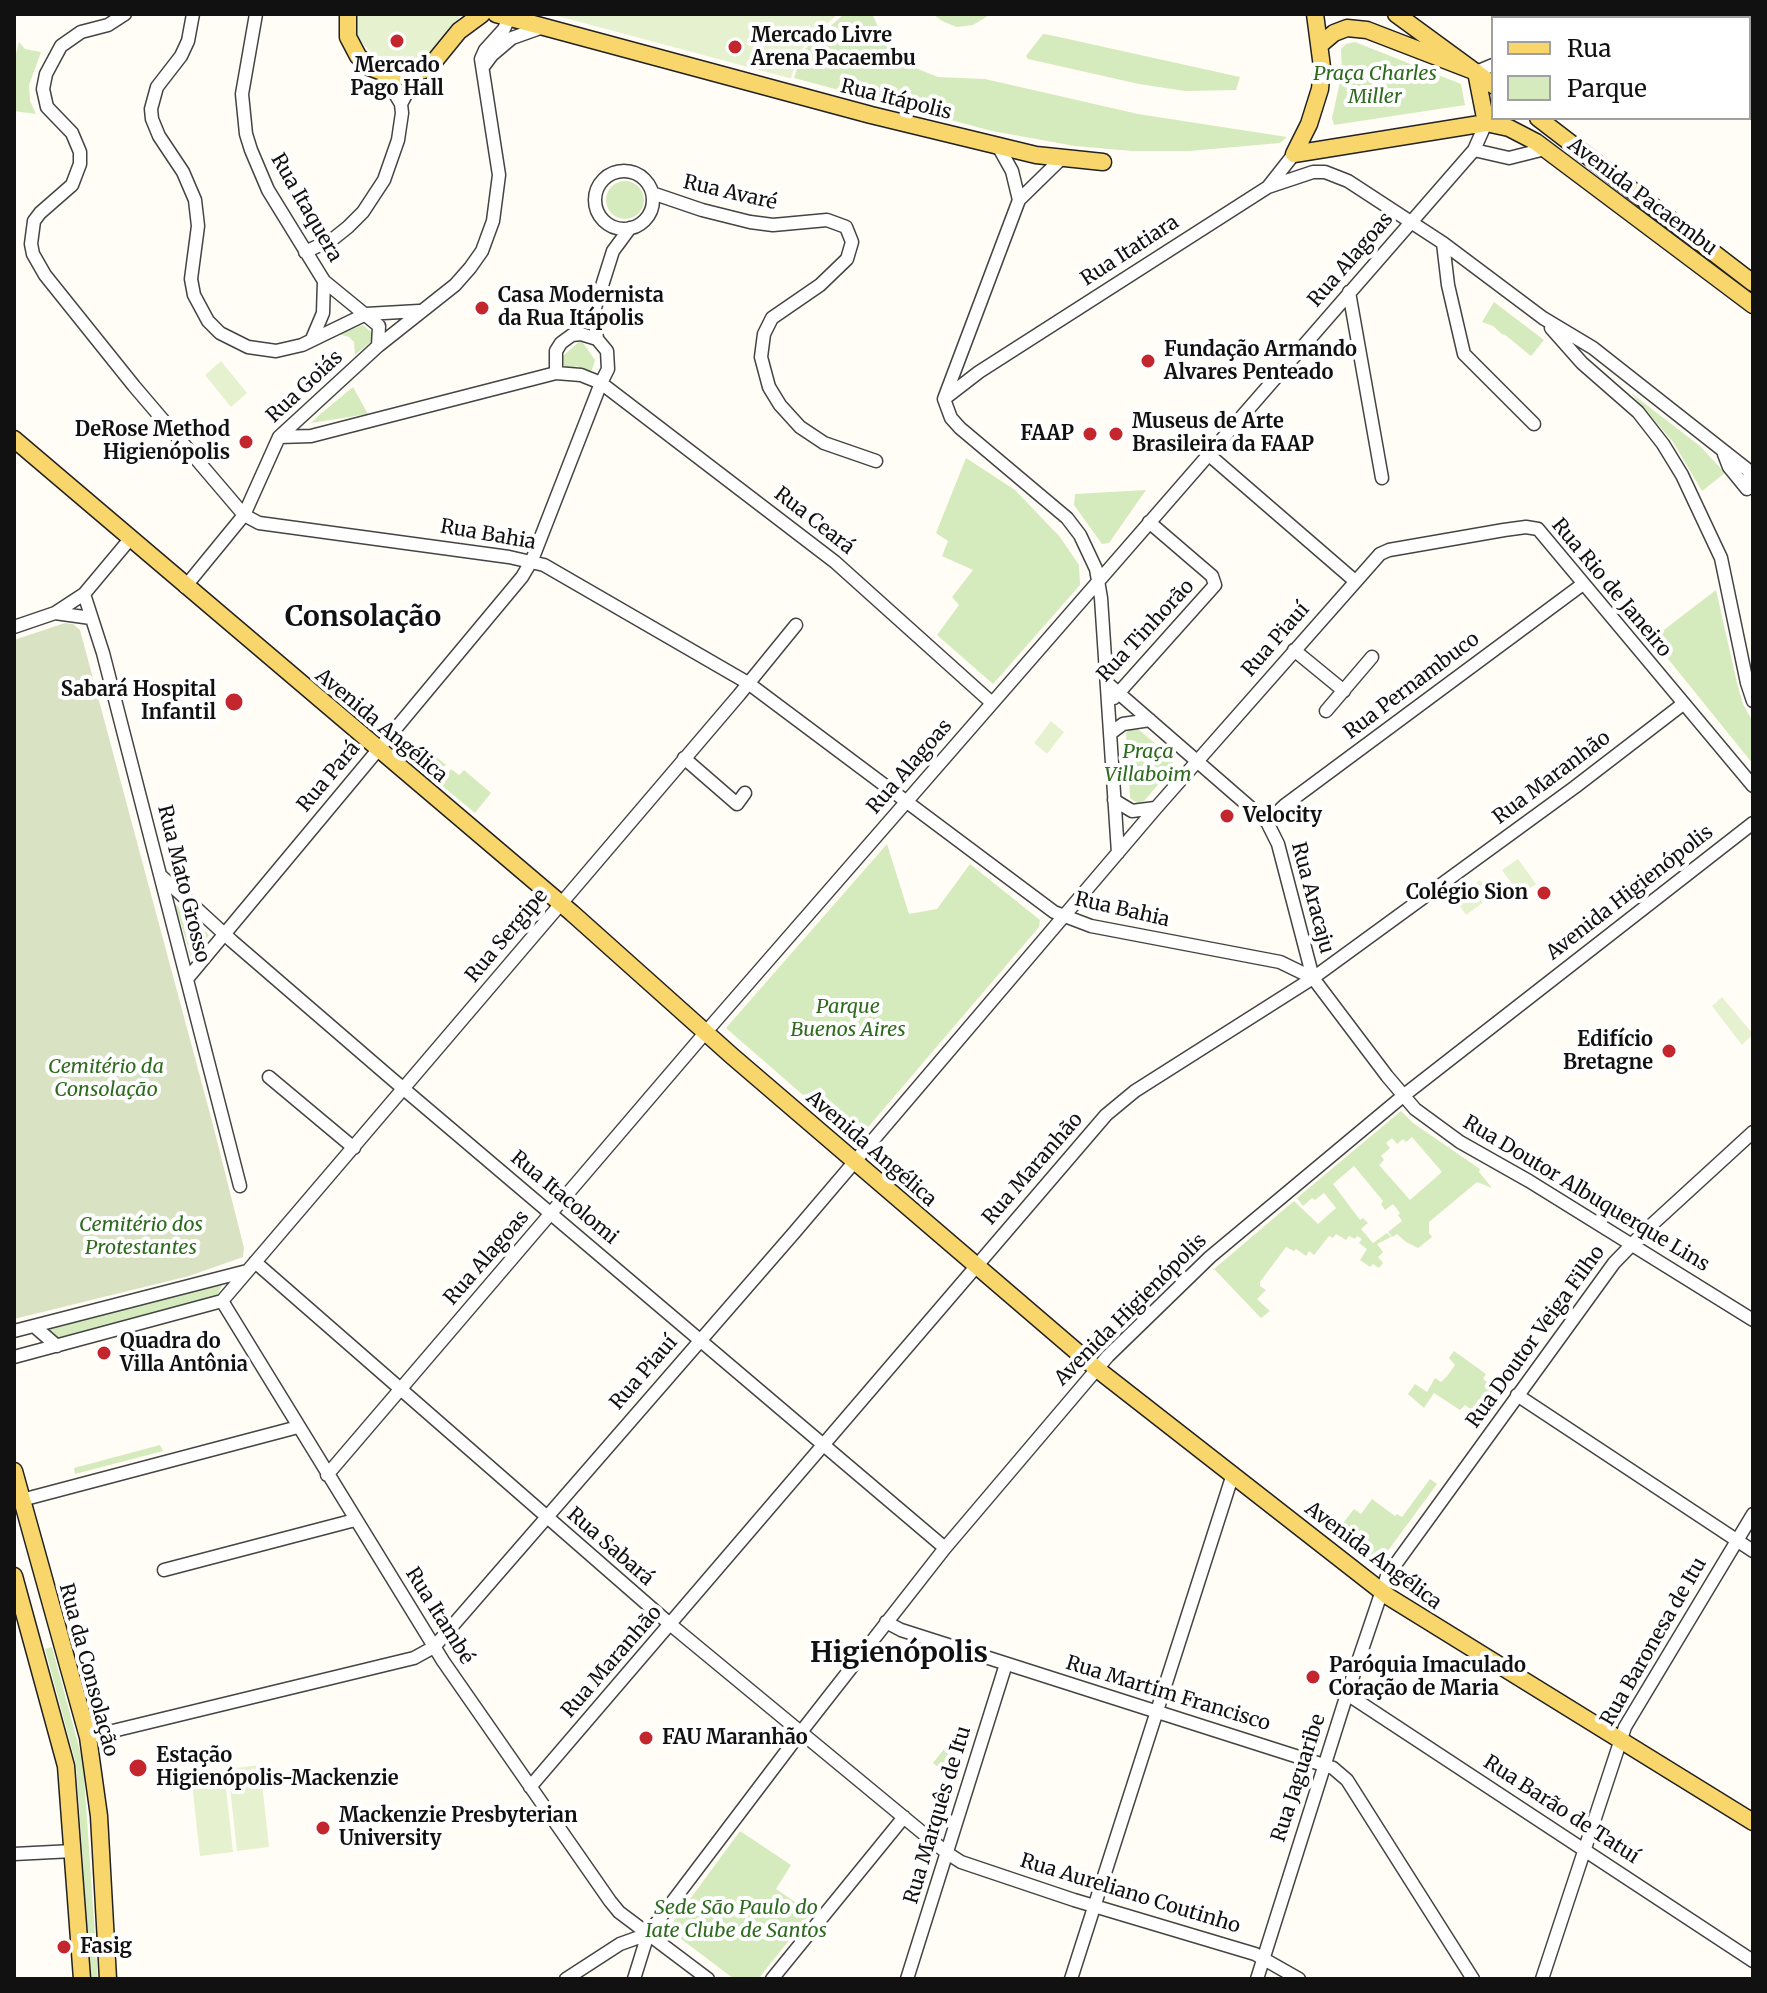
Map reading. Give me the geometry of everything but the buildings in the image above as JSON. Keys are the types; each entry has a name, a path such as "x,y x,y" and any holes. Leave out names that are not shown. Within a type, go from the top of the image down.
{"main road":[{"path":"348,14 348,37 358,56 369,67 396,77 428,69 459,31 482,14"},
{"path":"1294,154 1313,113 1322,67 1315,14"},
{"path":"1396,14 1491,83"},
{"name":"Rua Itápolis","path":"502,16 998,146 1103,162"},
{"path":"1321,44 1334,33 1347,28 1367,30 1476,72"},
{"path":"1476,72 1486,123"},
{"path":"1313,113 1319,132 1332,147"},
{"name":"Avenida Pacaembu","path":"1546,120 1753,283"},
{"path":"1294,154 1486,123 1523,133 1545,149"},
{"name":"Avenida Pacaembu","path":"1545,149 1753,305"},
{"name":"Avenida Angélica","path":"14,439 560,904 705,1033 1097,1369 1380,1590 1452,1638 1753,1822"},
{"name":"Rua da Consolação","path":"14,1471 18,1501 88,1737 99,1816 108,1979"},
{"path":"14,1576 66,1766 82,1979"}],"street":[{"path":"125,14 108,25 81,32 61,46 46,74 43,97 54,117 72,133 80,164 72,185 34,221 33,254 45,275 134,386 244,515"},
{"path":"193,14 188,41 181,56 157,87 151,109 152,119 159,136 183,172 195,200 198,226 191,279 194,295 208,321 220,333 263,351 289,350 366,314 419,311 455,285 470,268 482,251 498,199 498,163 481,70 492,55 512,38 543,27"},
{"name":"Rua Itaquera","path":"256,14 243,77 246,134 268,190 324,281 366,314"},
{"name":"Rua Itápolis","path":"481,70 485,50 504,29 502,16"},
{"path":"1476,72 1491,66"},
{"path":"383,74 401,104"},
{"path":"305,252 340,233 375,196 398,140 401,104 417,74"},
{"name":"Rua Alagoas","path":"327,1475 705,1033 1474,150 1486,123"},
{"path":"998,146 1022,192"},
{"path":"1474,150 1509,158 1545,149"},
{"name":"Rua Itatiara","path":"944,399 979,372 1268,187 1294,154"},
{"path":"1062,158 1022,192 944,399 951,418 960,428 1067,518 1080,535 1096,569 1107,683 1114,698 1111,733 1118,853"},
{"path":"605,222 621,229 630,228 646,219 651,211 652,193 645,179 621,171 612,173 599,186 596,205 605,222 613,251"},
{"path":"1268,187 1313,172 1325,172 1348,181 1412,221 1543,318 1615,365 1753,475 1746,480 1750,493"},
{"name":"Rua Avaré","path":"652,193 750,222 773,225 827,220 846,227 852,242 847,259 820,285 772,318 764,334 761,357 769,387 800,427 824,443 876,461"},
{"path":"572,335 581,334 597,339 594,311 613,251 630,228"},
{"path":"1443,243 1448,285 1464,354 1534,424"},
{"name":"Rua Itaquera","path":"312,339 323,313 324,281"},
{"path":"1349,292 1382,478"},
{"path":"395,311 402,318 403,325"},
{"name":"Rua Goiás","path":"185,587 244,515 279,437 419,311"},
{"path":"556,373 556,351 594,311"},
{"path":"366,314 379,326 378,346"},
{"path":"1543,318 1582,363 1638,412 1682,475 1721,558 1753,701"},
{"name":"Rua Pará","path":"187,979 519,581 532,560 608,369 607,351 597,339"},
{"path":"963,347 971,367 979,372"},
{"path":"279,437 311,436 556,373 581,375 601,383"},
{"name":"Rua Ceará","path":"601,383 835,562 992,703"},
{"path":"1724,452 1729,467 1750,493"},
{"path":"1208,454 1355,581"},
{"name":"Rua Bahia","path":"244,515 259,523 532,560 748,683 1049,909 1091,926 1280,962 1313,978"},
{"name":"Rua Tinhorão","path":"1114,698 1215,585 1212,576 1149,522"},
{"name":"Rua Rio de Janeiro","path":"1389,550 1531,527 1543,534 1753,786"},
{"path":"14,627 55,613 84,594 130,539"},
{"name":"Rua Piauí","path":"1197,761 1355,581 1380,554 1389,550"},
{"name":"Rua Pernambuco","path":"1267,822 1285,805 1583,584"},
{"name":"Rua Mato Grosso","path":"84,594 103,653 240,1186"},
{"path":"55,613 91,618"},
{"name":"Rua Sergipe","path":"222,1301 796,625"},
{"path":"1294,650 1344,691"},
{"path":"1326,711 1372,657"},
{"path":"1114,698 1150,720 1197,761 1156,808 1132,811 1114,800"},
{"name":"Rua Maranhão","path":"530,1787 1106,1115 1135,1091 1313,978 1575,787 1683,704"},
{"path":"1111,733 1123,724 1150,720"},
{"path":"684,758 737,804 745,793"},
{"name":"Rua Aracaju","path":"1197,761 1267,822 1278,844 1313,978 1403,1096"},
{"name":"Rua Piauí","path":"88,1737 414,1658 434,1647 1156,808"},
{"name":"Avenida Higienópolis","path":"634,1979 648,1934 801,1732 945,1548 1097,1369 1210,1257 1403,1096 1753,823"},
{"name":"Rua Itacolomi","path":"160,875 404,1089 945,1548"},
{"path":"269,1077 354,1148"},
{"name":"Rua Doutor Albuquerque Lins","path":"1403,1096 1431,1122 1460,1142 1753,1320"},
{"name":"Rua Doutor Veiga Filho","path":"1380,1590 1391,1570 1614,1263 1753,1132"},
{"path":"14,1331 251,1267"},
{"name":"Rua Sabará","path":"251,1267 671,1625 947,1853"},
{"path":"14,1357 222,1301"},
{"name":"Rua Itambé","path":"222,1301 434,1647 610,1901 619,1912 708,1979"},
{"path":"34,1326 57,1346"},
{"path":"1517,1395 1753,1551"},
{"path":"18,1501 298,1427"},
{"path":"1071,1979 1233,1474"},
{"name":"Rua Baronesa de Itu","path":"1542,1979 1619,1740 1632,1712 1753,1514"},
{"path":"164,1570 355,1520"},
{"name":"Rua Jaguaribe","path":"1257,1979 1380,1590"},
{"name":"Rua Martim Francisco","path":"886,1622 901,1630 1006,1664 1325,1764 1347,1780 1473,1979"},
{"name":"Rua Marquês de Itu","path":"907,1979 1006,1664"},
{"name":"Rua Barão de Tatuí","path":"1347,1694 1753,1961"},
{"path":"772,1979 904,1817"},
{"path":"14,1854 73,1851"},
{"name":"Rua Aureliano Coutinho","path":"947,1853 961,1862 1094,1906 1264,1957 1299,1979"},
{"path":"566,1979 626,1941 648,1934"},
{"path":"626,1941 635,1944 641,1956"}],"green space":[{"name":"Mercado Pago Hall","path":"355,14 462,14 431,52 414,65 386,63 374,56 355,35"},
{"name":"Mercado Livre Arena Pacaembu","path":"550,14 838,14 799,53 789,78"},
{"name":"Praça Charles Miller","path":"844,14 872,14 883,37 900,57 938,77 985,79 1138,114 1287,137 1280,143 1189,151 1132,151 1075,146 992,131 794,78 803,51"},
{"path":"933,14 991,14 973,25 957,27"},
{"path":"1043,34 1240,77 1236,90 1185,91 1028,59 1026,56"},
{"path":"19,42 25,49 41,52 29,85 30,101 36,114 14,111 14,62"},
{"name":"Praça Charles Miller","path":"1355,42 1461,84 1465,105 1334,125 1332,118 1342,73 1341,49"},
{"path":"625,181 638,187 644,200 638,213 625,219 612,213 606,200 612,187"},
{"path":"1494,302 1544,340 1531,356 1493,326 1482,322"},
{"path":"363,325 371,332 372,341 355,355 354,342 339,334"},
{"path":"581,340 595,360 592,370 586,373 577,366 564,370 563,356"},
{"path":"221,361 247,393 231,407 205,375"},
{"path":"353,387 368,414 311,423 318,416"},
{"path":"1631,393 1700,446 1725,473 1702,491 1673,442"},
{"path":"966,458 1015,490 1060,537 1079,565 1080,585 993,684 937,635 959,605 952,597 973,570 942,556 948,541 936,533"},
{"path":"1146,490 1109,543 1102,544 1074,505 1075,494"},
{"path":"1716,590 1737,683 1743,704 1753,722 1753,764 1652,639"},
{"name":"Cemitério da Consolação","path":"65,623 73,624 80,630 244,1248 243,1257 189,1276 14,1319 14,640"},
{"path":"1051,721 1064,732 1047,754 1034,743"},
{"name":"Praça Villaboim","path":"1131,727 1138,729 1173,762 1168,773 1138,804 1130,798 1126,733"},
{"path":"434,755 446,765 438,772 444,778 451,769 459,775 464,770 491,793 475,813 422,769"},
{"name":"Parque Buenos Aires","path":"887,844 909,914 937,909 970,864 1040,920 1039,927 863,1133 850,1136 726,1028"},
{"path":"1518,859 1536,884 1520,895 1502,870"},
{"path":"1480,880 1492,896 1466,915 1455,899"},
{"path":"175,904 209,935 191,957"},
{"path":"1722,997 1753,1034 1742,1045 1712,1006"},
{"path":"1401,1111 1413,1123 1480,1169 1479,1172 1492,1188 1477,1182 1429,1222 1432,1237 1418,1248 1397,1234 1392,1237 1388,1232 1402,1221 1398,1215 1400,1213 1393,1204 1385,1210 1381,1204 1383,1201 1354,1166 1333,1184 1360,1220 1363,1218 1368,1223 1361,1229 1373,1243 1387,1233 1391,1237 1377,1244 1383,1252 1378,1257 1383,1263 1379,1268 1373,1264 1370,1267 1360,1260 1367,1249 1359,1243 1362,1239 1357,1236 1355,1239 1349,1236 1346,1240 1336,1234 1333,1238 1329,1236 1314,1255 1309,1251 1306,1256 1286,1247 1260,1282 1266,1290 1257,1299 1270,1311 1261,1318 1214,1269 1294,1201 1318,1224 1336,1208 1324,1193 1303,1206 1297,1198","holes":["1412,1137 1442,1172 1410,1200 1379,1165 1384,1160 1381,1156 1390,1148 1386,1143 1392,1138 1397,1144"]},
{"path":"224,1281 215,1300 55,1341 38,1327"},
{"path":"1454,1351 1486,1374 1483,1379 1504,1394 1485,1420 1465,1405 1460,1410 1434,1393 1424,1408 1408,1394 1415,1384 1427,1392 1435,1378 1441,1382 1455,1365 1449,1358"},
{"path":"160,1445 163,1451 75,1474 74,1468"},
{"path":"1430,1479 1437,1484 1379,1563 1372,1565 1333,1536 1354,1509 1361,1514 1372,1499 1395,1516 1402,1517"},
{"path":"52,1647 83,1762 98,1979 91,1979 76,1764 45,1649"},
{"path":"955,1735 964,1740 952,1778 933,1763"},
{"path":"260,1765 269,1847 237,1851 228,1769"},
{"path":"224,1770 233,1852 200,1856 191,1774"},
{"name":"Sede São Paulo do Iate Clube de Santos","path":"740,1831 791,1865 776,1889 811,1913 758,1979 734,1979 668,1929"}],"place":[{"name":"Mercado Pago Hall","path":"397,41"},
{"name":"Mercado Livre Arena Pacaembu","path":"735,47"},
{"name":"Casa Modernista da Rua Itápolis","path":"482,308"},
{"name":"Fundação Armando Alvares Penteado","path":"1148,361"},
{"name":"FAAP","path":"1090,434"},
{"name":"Museus de Arte Brasileira da FAAP","path":"1116,434"},
{"name":"DeRose Method Higienópolis","path":"246,442"},
{"name":"Sabará Hospital Infantil","path":"234,702"},
{"name":"Velocity","path":"1227,816"},
{"name":"Colégio Sion","path":"1544,893"},
{"name":"Edifício Bretagne","path":"1669,1051"},
{"name":"Quadra do Villa Antônia","path":"104,1353"},
{"name":"Paróquia Imaculado Coração de Maria","path":"1313,1677"},
{"name":"FAU Maranhão","path":"646,1738"},
{"name":"Estação Higienópolis-Mackenzie","path":"138,1768"},
{"name":"Mackenzie Presbyterian University","path":"323,1828"},
{"name":"Fasig","path":"64,1947"}],"district":[{"name":"Consolação","path":"363,618"},
{"name":"Higienópolis","path":"899,1654"}],"park label":[{"name":"Cemitério dos Protestantes","path":"141,1236"}]}
